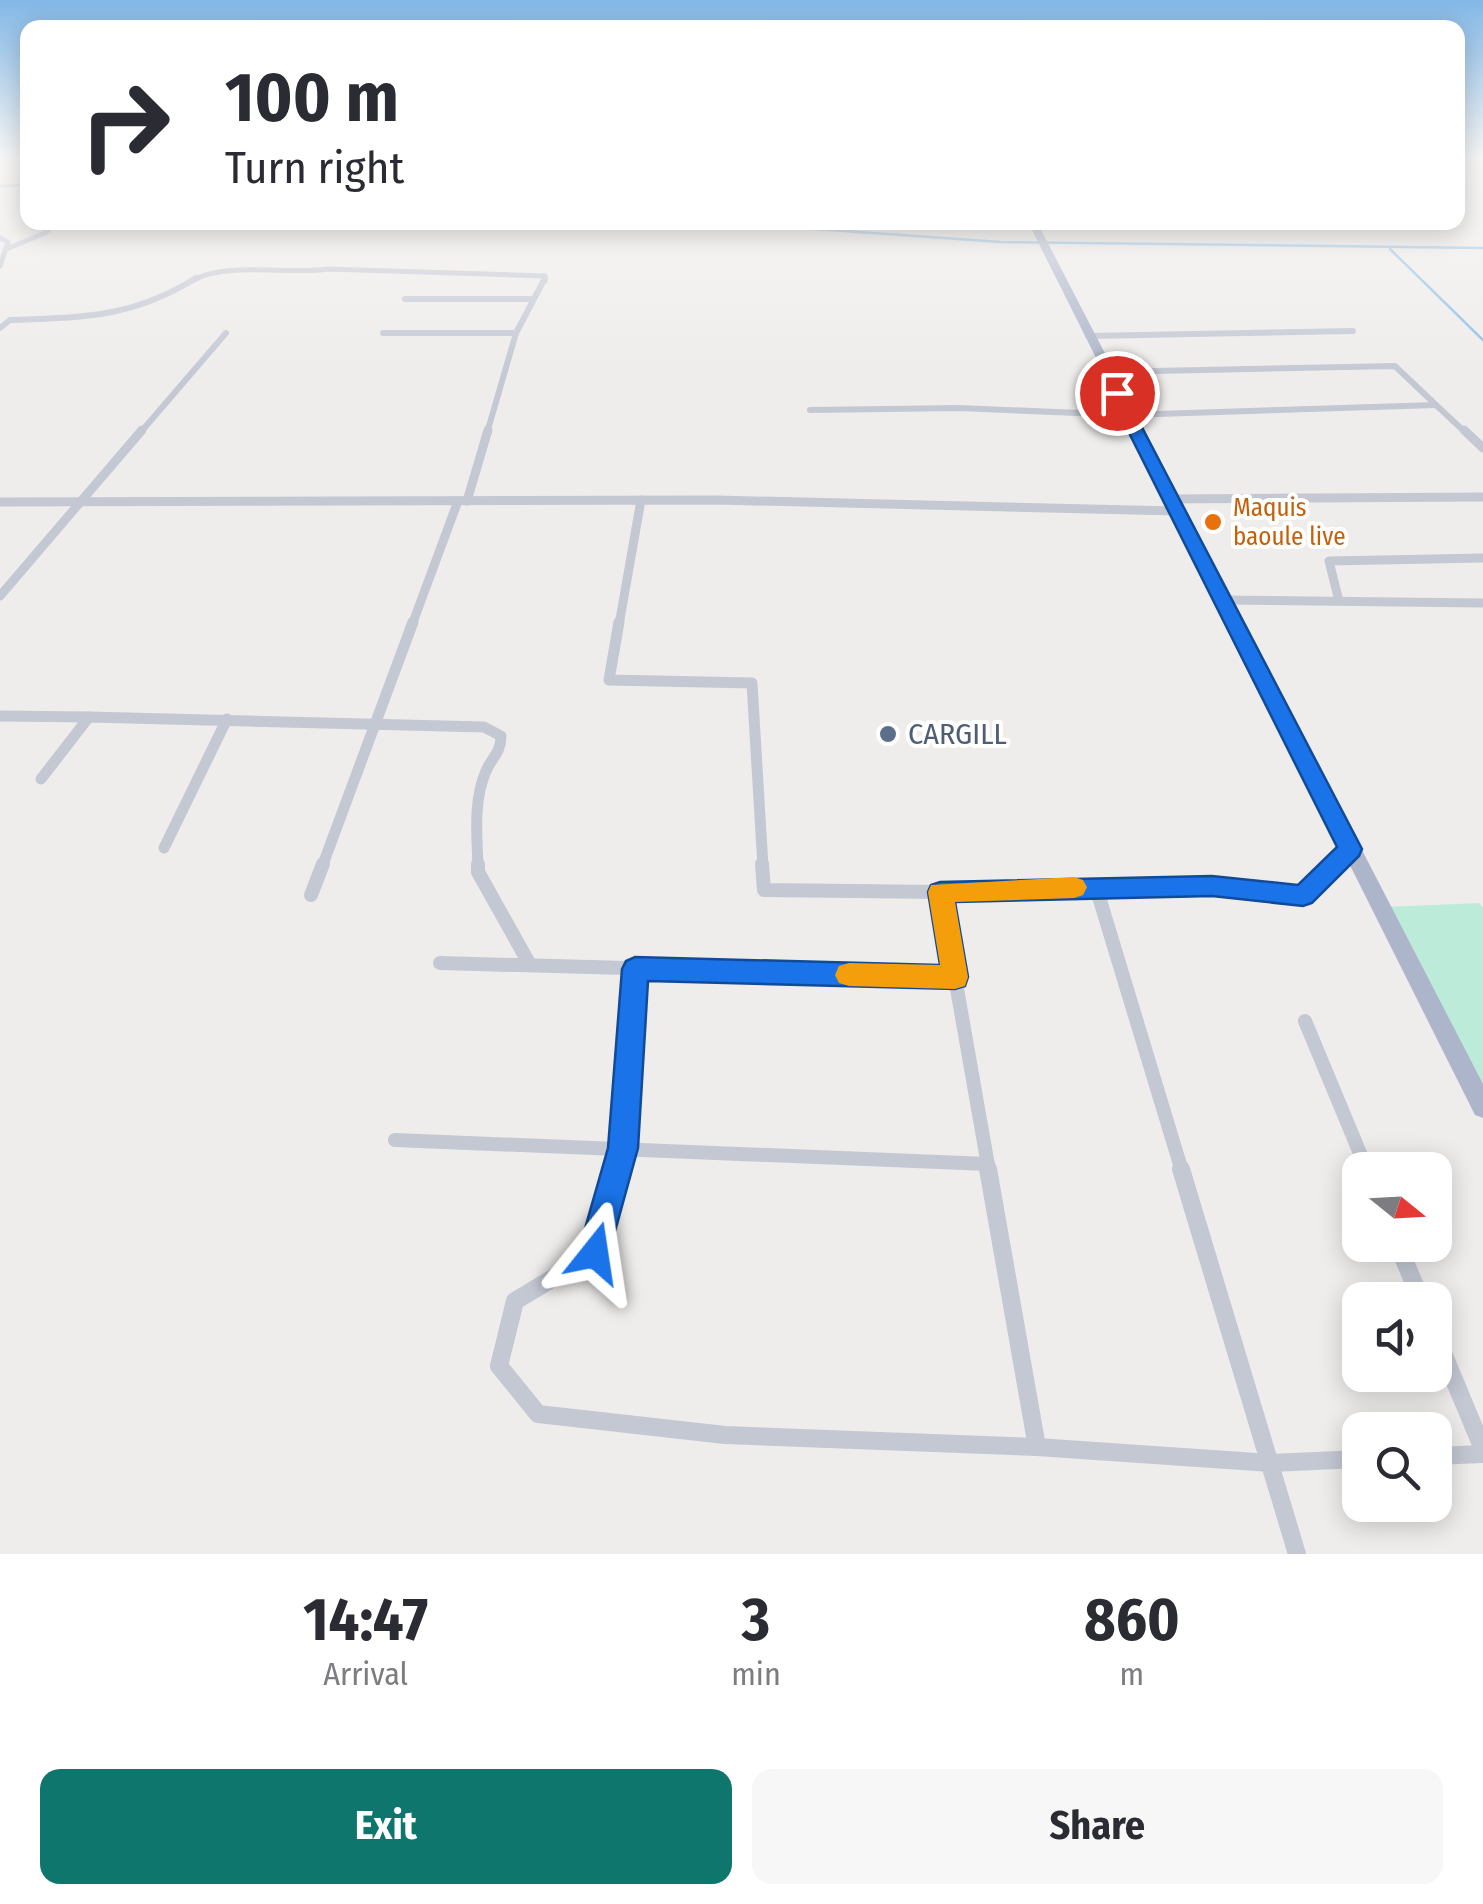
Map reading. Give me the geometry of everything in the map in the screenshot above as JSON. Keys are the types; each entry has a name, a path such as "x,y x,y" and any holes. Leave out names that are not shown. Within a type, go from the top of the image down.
{"main road":[{"path":"1037,232 1483,1106"}],"street":[{"path":"8,248 47,232"},
{"path":"0,238 8,242 0,266"},
{"path":"0,328 10,320 97,316 161,300 208,270 545,276 516,332 462,501 311,896"},
{"path":"405,299 533,299"},
{"path":"1088,336 1353,331"},
{"path":"384,334 516,332"},
{"path":"0,596 226,333"},
{"path":"1106,372 1395,366 1483,448"},
{"path":"810,410 959,408 1128,415 1436,405"},
{"path":"0,502 641,500 1173,505 1483,496"},
{"path":"641,500 609,680 752,683 764,890 940,892 1212,886 1303,896 1350,849"},
{"path":"1339,601 1329,561 1483,558"},
{"path":"1222,600 1483,603"},
{"path":"0,716 484,726 501,736 501,750 486,770 476,812 478,872 530,966"},
{"path":"41,779 90,718"},
{"path":"164,848 226,719"},
{"path":"1096,886 1297,1554"},
{"path":"940,892 1037,1447"},
{"path":"440,964 955,977"},
{"path":"635,969 623,1148 595,1253 515,1301 498,1366 538,1414 724,1435 1037,1447 1270,1463 1342,1460"},
{"path":"1305,1021 1360,1152"},
{"path":"394,1140 988,1164"},
{"path":"1452,1375 1483,1451 1452,1454"}],"green space":[{"path":"1479,903 1483,908 1483,1098 1386,907"}],"waterway":[{"path":"851,232 1001,242 1483,248"},
{"path":"1390,249 1483,340"}],"slow traffic":[{"path":"849,975 955,977 940,892 1074,887"}],"place":[{"name":"Maquis baoule live","path":"1213,522"},
{"name":"CARGILL","path":"888,734"}],"route":[{"path":"595,1253 623,1148 635,969 955,977 940,892 1212,886 1303,896 1350,849 1117,393"}]}
